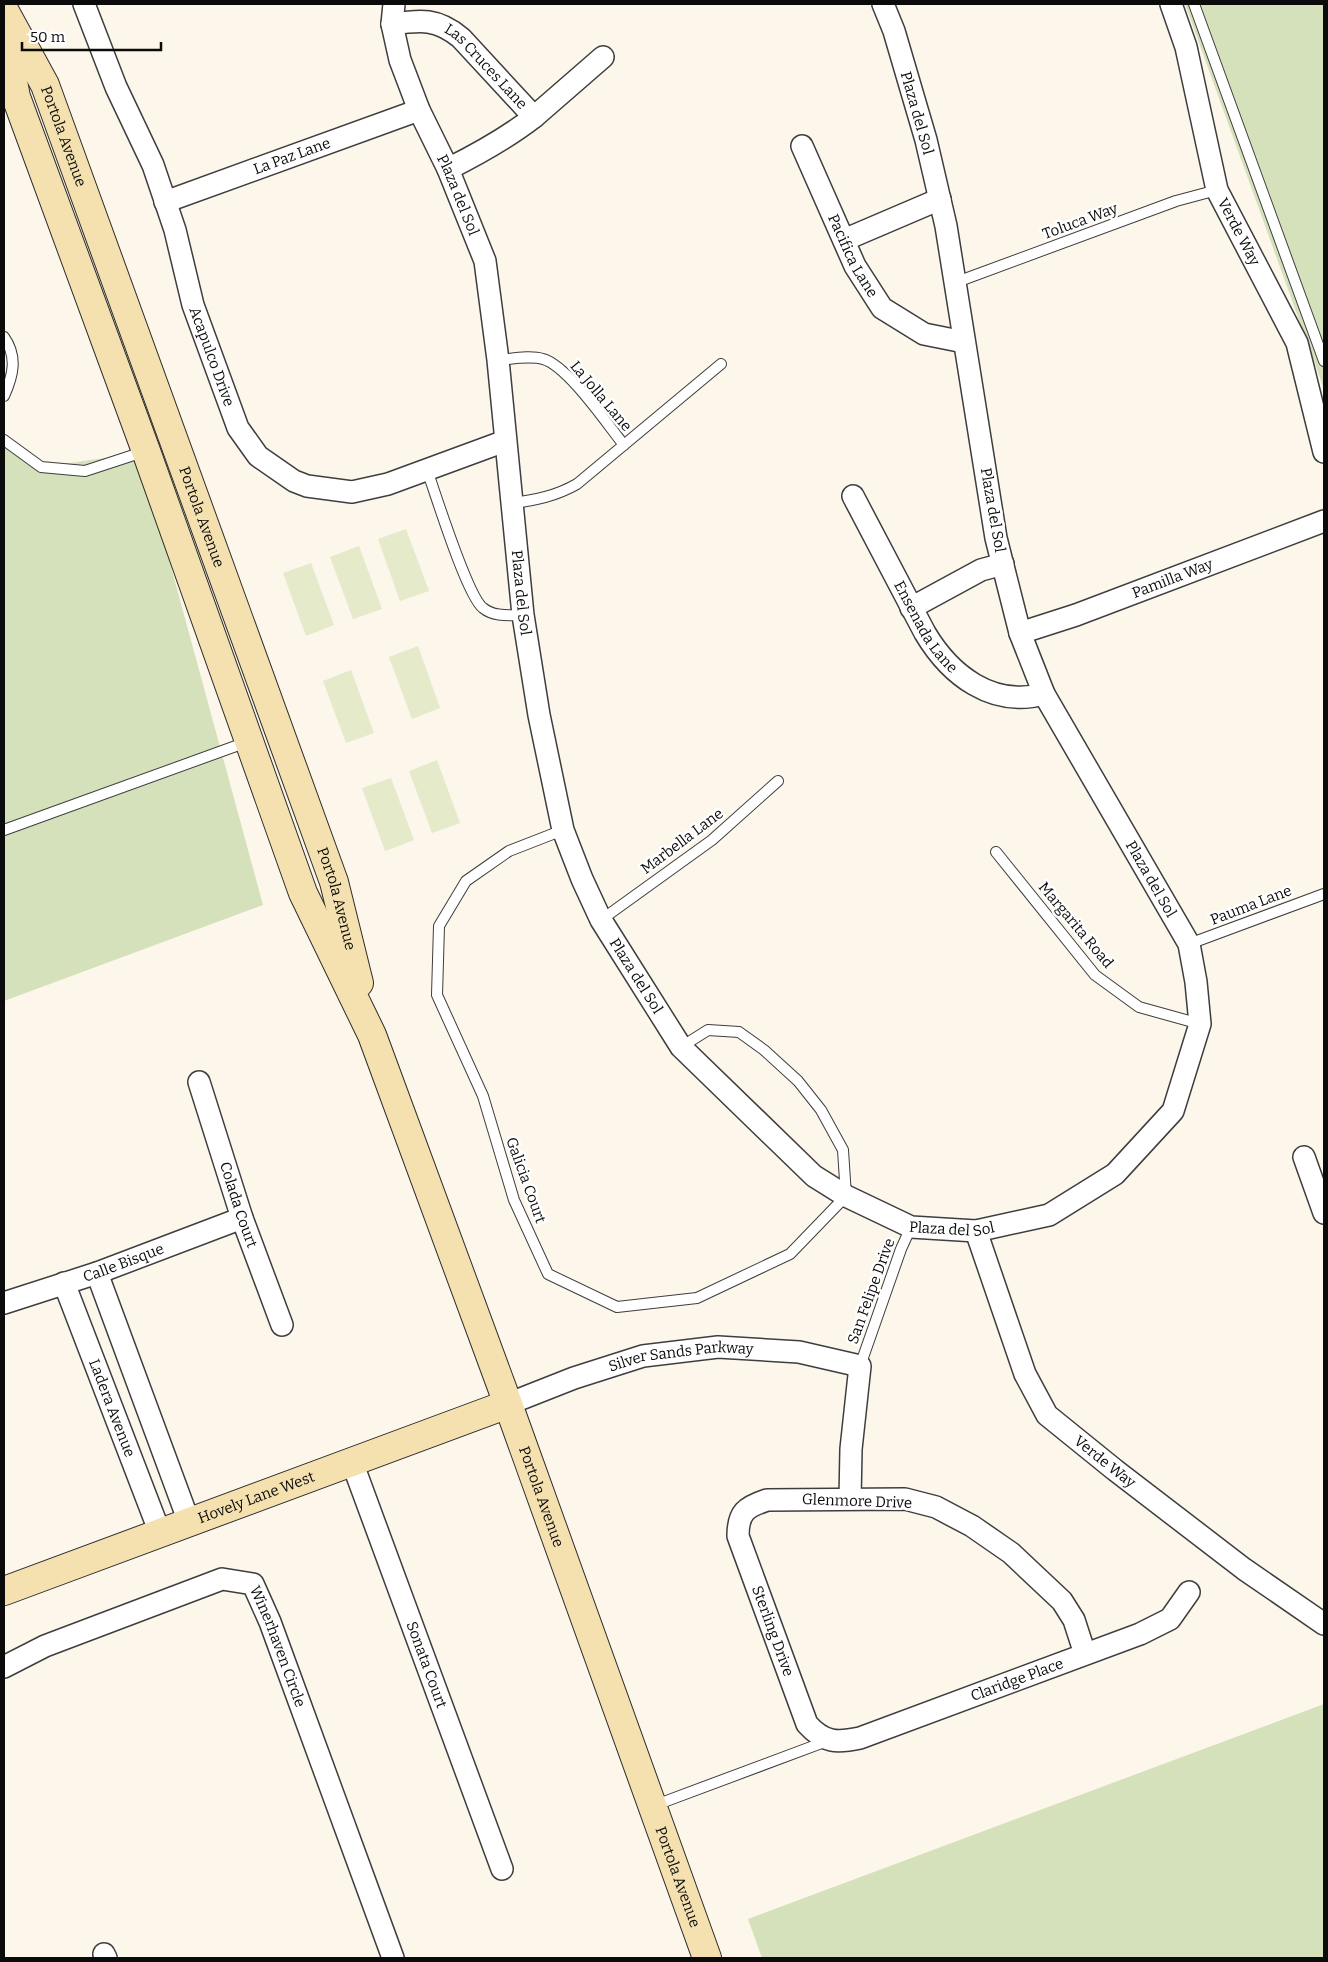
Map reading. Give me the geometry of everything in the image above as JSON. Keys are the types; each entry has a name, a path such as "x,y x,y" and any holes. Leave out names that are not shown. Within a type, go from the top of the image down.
{"main road":[{"name":"Portola Avenue","path":"4,10 45,85 334,882 372,1035"},
{"name":"Portola Avenue","path":"4,36 16,97 146,451 302,893 372,1035 508,1404 707,1958"},
{"path":"146,451 154,451 161,455 167,465 195,542 205,562 224,580"},
{"name":"Hovely Lane West","path":"4,1591 508,1404"}],"street":[{"name":"Acapulco Drive","path":"84,4 116,87 153,165 175,230 194,305 238,428 258,456 294,481 307,486 352,492 388,484 505,441"},
{"name":"Plaza del Sol","path":"393,14 400,60 419,110 448,169 485,261 498,360 523,615 539,715 563,830 582,879 601,920 681,1047 814,1176 846,1196 911,1227 976,1231 1049,1215 1116,1174 1173,1111 1200,1024 1196,982 1189,944 1044,694 1020,633 996,538 946,226 926,140 894,31 883,4"},
{"name":"Verde Way","path":"1171,4 1186,47 1217,190 1297,343 1324,452"},
{"name":"Las Cruces Lane","path":"393,14 449,28 461,38 534,117 515,132 484,151 448,169"},
{"path":"534,117 603,58"},
{"name":"La Paz Lane","path":"165,202 419,110"},
{"name":"Pacifica Lane","path":"802,146 855,266 882,308 924,334 964,342"},
{"path":"844,240 940,199"},
{"name":"Ensenada Lane","path":"853,496 934,650 957,674 974,685 1012,696 1030,698 1044,694"},
{"name":"Pamilla Way","path":"1020,633 1076,615 1324,521"},
{"path":"911,608 981,570 1002,564"},
{"name":"Colada Court","path":"199,1082 242,1218 282,1325"},
{"path":"1304,1157 1324,1213"},
{"name":"Calle Bisque","path":"4,1303 97,1273 242,1218"},
{"name":"Verde Way","path":"976,1231 1025,1374 1047,1415 1244,1569 1324,1624"},
{"path":"97,1273 189,1522"},
{"name":"Ladera Avenue","path":"64,1283 160,1533"},
{"name":"Silver Sands Parkway","path":"508,1404 574,1378 643,1356 718,1347 799,1352 860,1366"},
{"path":"96,1370 128,1356"},
{"path":"850,1499 851,1449 860,1366"},
{"name":"Sonata Court","path":"352,1462 502,1869"},
{"name":"Glenmore Drive","path":"744,1511 754,1504 767,1500 905,1499 936,1507 972,1526 1011,1552 1062,1601 1074,1620 1085,1654"},
{"name":"Sterling Drive","path":"744,1511 738,1523 738,1536 807,1724 816,1734 829,1740"},
{"name":"Winerhaven Circle","path":"4,1667 45,1646 222,1579 253,1584 270,1622 393,1958"},
{"name":"Claridge Place","path":"829,1740 844,1741 860,1738 1140,1634 1170,1618 1189,1592"}],"lane":[{"path":"1194,4 1324,362"},
{"name":"Toluca Way","path":"954,283 1176,201 1217,190"},
{"path":"4,337 12,355 14,368 4,396"},
{"name":"La Jolla Lane","path":"498,360 532,358 543,359 552,363 570,378 624,445"},
{"name":"La Jolla Lane","path":"512,503 541,499 564,492 577,484 721,364"},
{"path":"4,440 41,467 85,471 146,451"},
{"path":"427,470 466,578 478,604 494,615 523,615"},
{"path":"4,830 249,742"},
{"name":"Marbella Lane","path":"601,920 712,840 778,781"},
{"name":"Galicia Court","path":"563,830 509,851 466,881 439,926 437,995 482,1096 514,1200 548,1274 617,1307 697,1298 790,1254 846,1196"},
{"name":"Margarita Road","path":"996,852 1095,975 1139,1007 1200,1024"},
{"name":"Pauma Lane","path":"1189,944 1324,894"},
{"path":"681,1047 708,1030 738,1032 764,1050 798,1081 821,1110 830,1126 843,1150 846,1196"},
{"name":"San Felipe Drive","path":"860,1366 901,1249 911,1227"},
{"path":"652,1806 829,1740"}],"green space":[{"path":"1185,4 1324,4 1324,389"},
{"path":"4,442 41,467 140,453 263,905 4,1001"},
{"path":"406,529 429,591 400,601 378,539"},
{"path":"359,546 382,609 353,619 330,557"},
{"path":"311,563 334,625 306,636 283,573"},
{"path":"418,646 440,708 412,719 389,657"},
{"path":"351,670 374,733 346,743 323,681"},
{"path":"437,760 460,823 432,833 409,771"},
{"path":"391,778 414,840 385,851 362,788"},
{"path":"1324,1704 1324,1958 762,1958 748,1919"}]}
